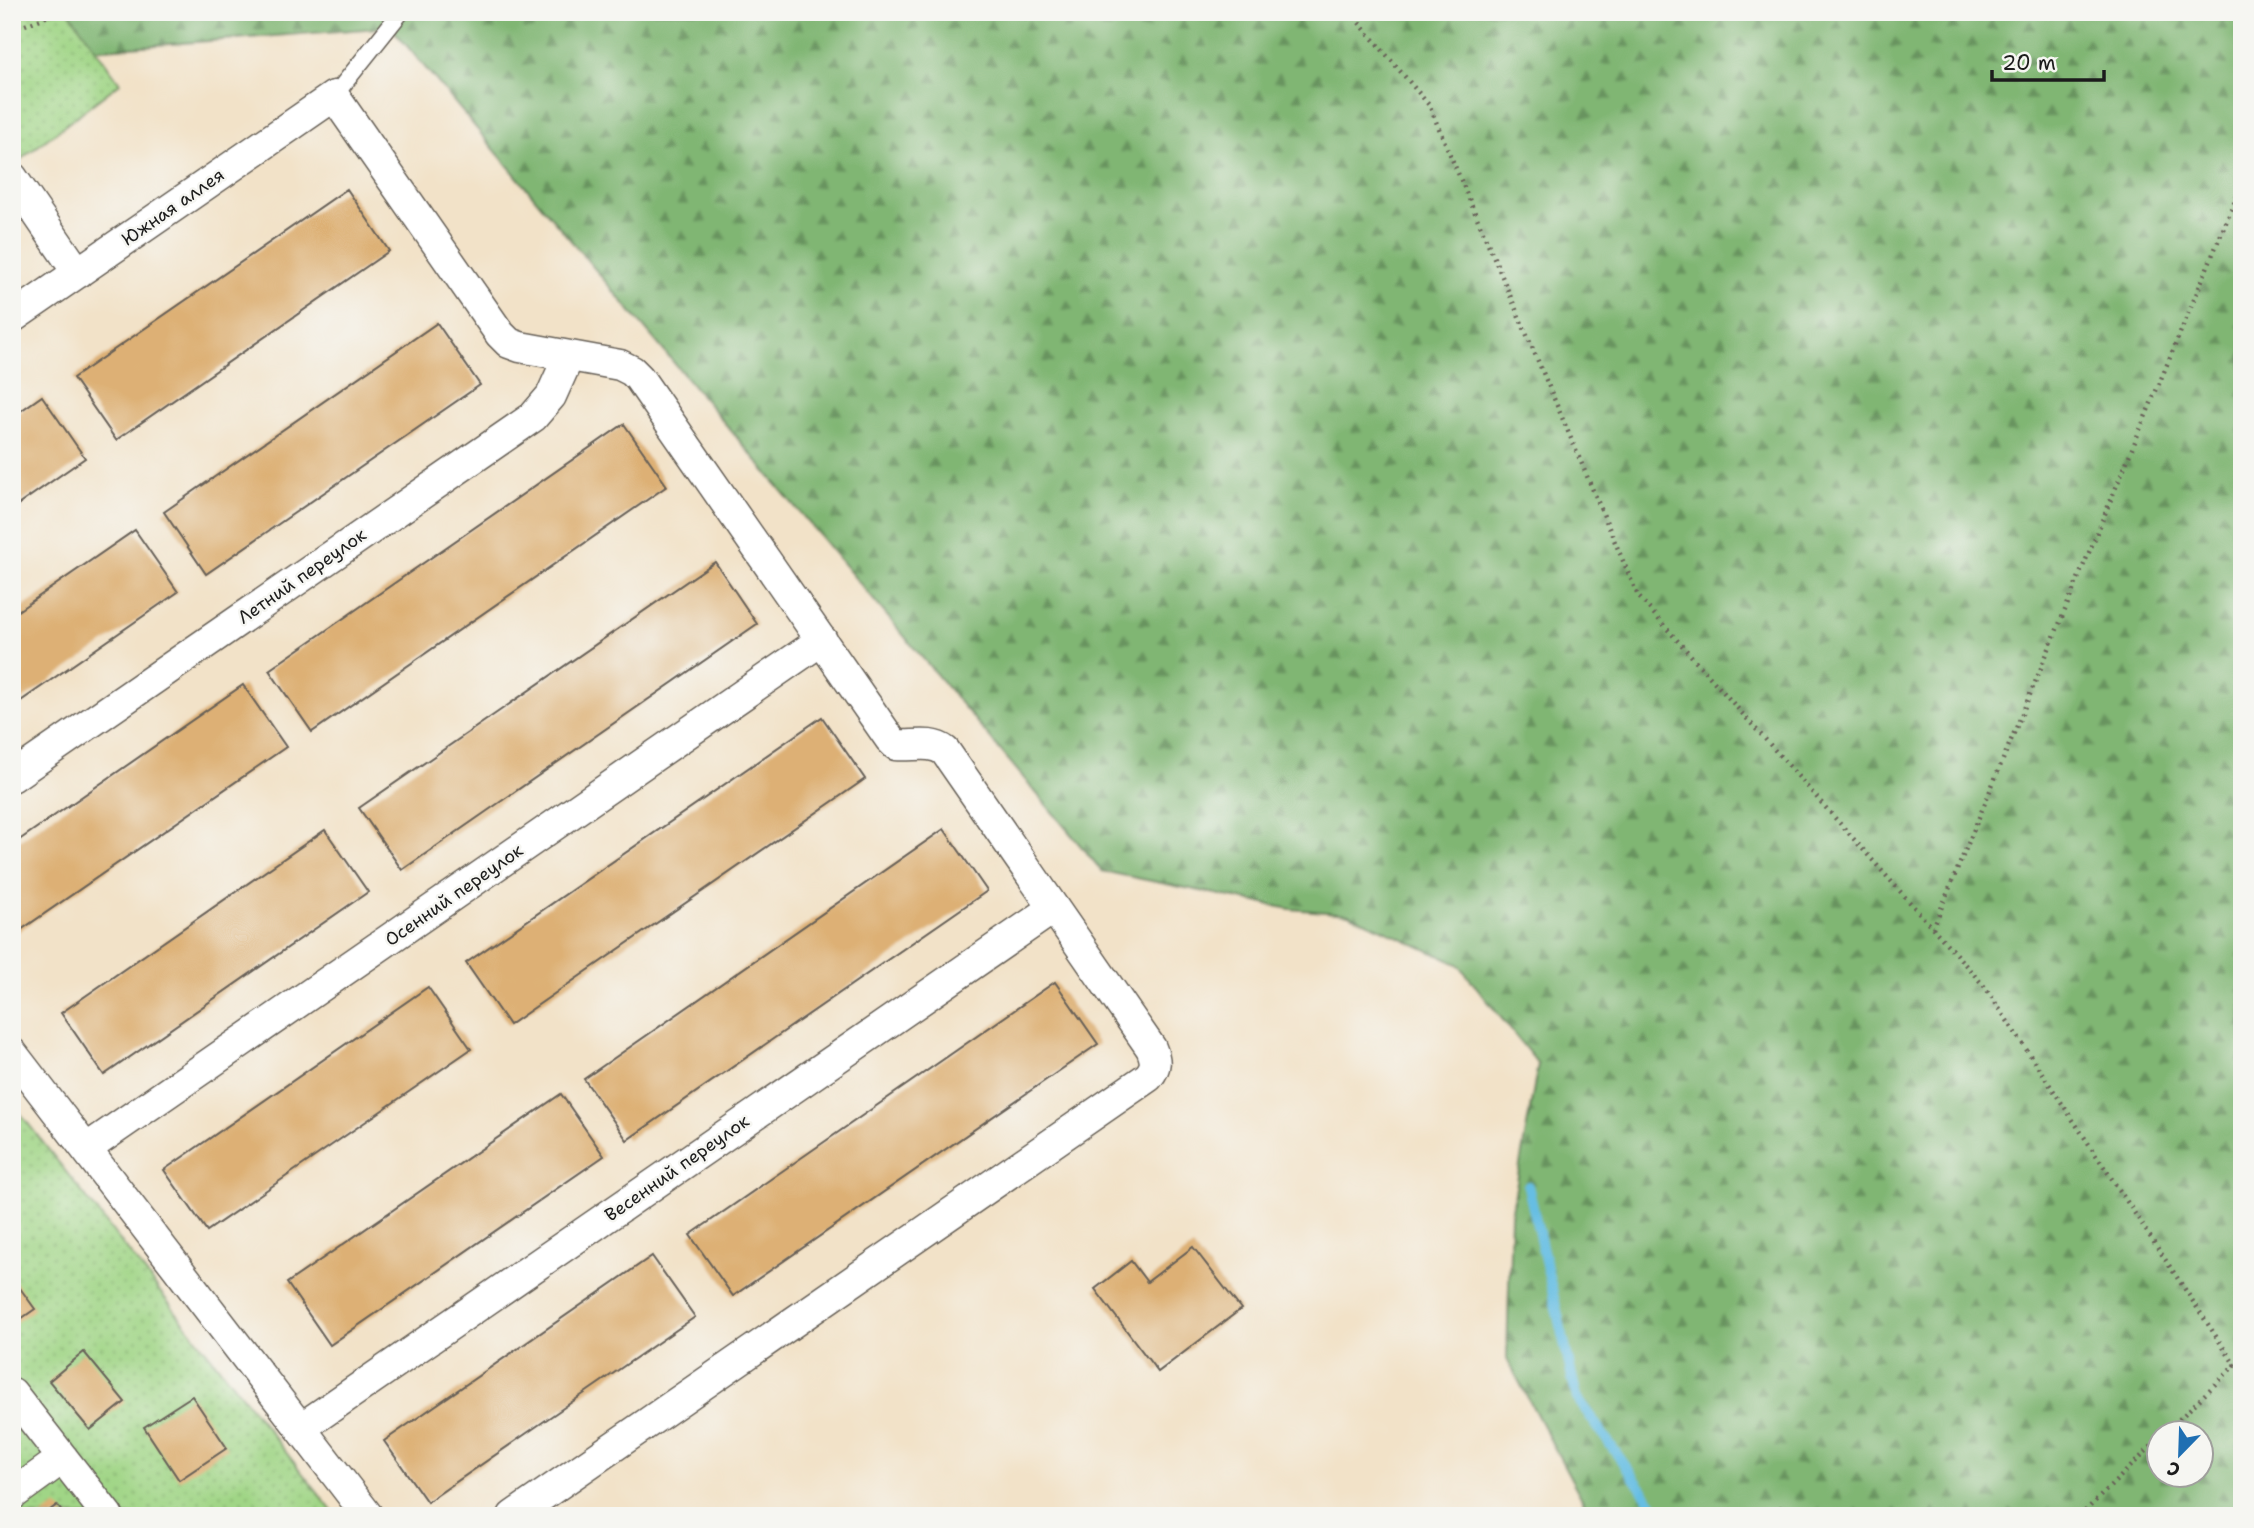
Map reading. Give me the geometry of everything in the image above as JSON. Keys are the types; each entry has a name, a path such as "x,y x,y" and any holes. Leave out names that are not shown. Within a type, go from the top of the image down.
{"street":[{"name":"Южная аллея","path":"12,318 334,96"},
{"path":"334,96 500,334 509,343 620,365 639,377 896,745 929,744 945,751 1155,1057 1153,1071 1125,1092 513,1516"},
{"path":"12,177 78,272"},
{"name":"Летний переулок","path":"12,777 533,417 551,396 569,356"},
{"name":"Осенний переулок","path":"86,1149 822,640"},
{"name":"Весенний переулок","path":"301,1428 1054,908"},
{"path":"12,1053 368,1516"},
{"path":"12,1393 108,1516"},
{"path":"12,1495 63,1458"}],"lane":[{"path":"334,96 401,12"}],"path":[{"path":"12,30 59,12"},
{"path":"1350,12 1430,105 1638,596 1985,987 2235,1365 2242,1369"},
{"path":"1933,928 2242,184"},
{"path":"2178,1420 2242,1360"},
{"path":"2080,1516 2146,1452"},
{"path":"1779,1506 1784,1516"}],"green space":[{"path":"12,12 2242,12 2242,1516 1591,1516 1507,1359 1511,1215 1538,1064 1458,964 1349,914 1290,909 1102,871 391,27 12,56"},
{"path":"12,12 69,12 120,83 12,166"},
{"path":"12,1103 336,1516 12,1516"}],"building":[{"path":"347,189 389,251 116,440 73,378"},
{"path":"437,323 480,385 206,574 164,512"},
{"path":"42,396 85,458 12,509 12,417"},
{"path":"624,424 667,486 312,732 269,670"},
{"path":"135,530 178,592 12,707 12,615"},
{"path":"715,562 757,624 402,870 359,808"},
{"path":"243,685 286,747 12,936 12,845"},
{"path":"822,717 865,779 509,1025 466,963"},
{"path":"944,829 987,891 627,1140 584,1079"},
{"path":"325,830 368,892 104,1075 61,1013"},
{"path":"1055,982 1098,1044 733,1296 690,1235"},
{"path":"428,987 471,1049 207,1231 164,1170"},
{"path":"561,1094 604,1156 330,1345 287,1283"},
{"path":"1193,1247 1241,1309 1158,1372 1095,1289 1131,1261 1147,1282"},
{"path":"652,1256 695,1317 427,1502 384,1441"},
{"path":"12,1277 35,1309 12,1325"},
{"path":"84,1352 125,1402 90,1430 49,1381"},
{"path":"192,1396 227,1448 179,1480 144,1427"},
{"path":"57,1505 65,1516 42,1516"}],"waterway":[{"path":"1528,1186 1577,1398 1661,1516"}]}
